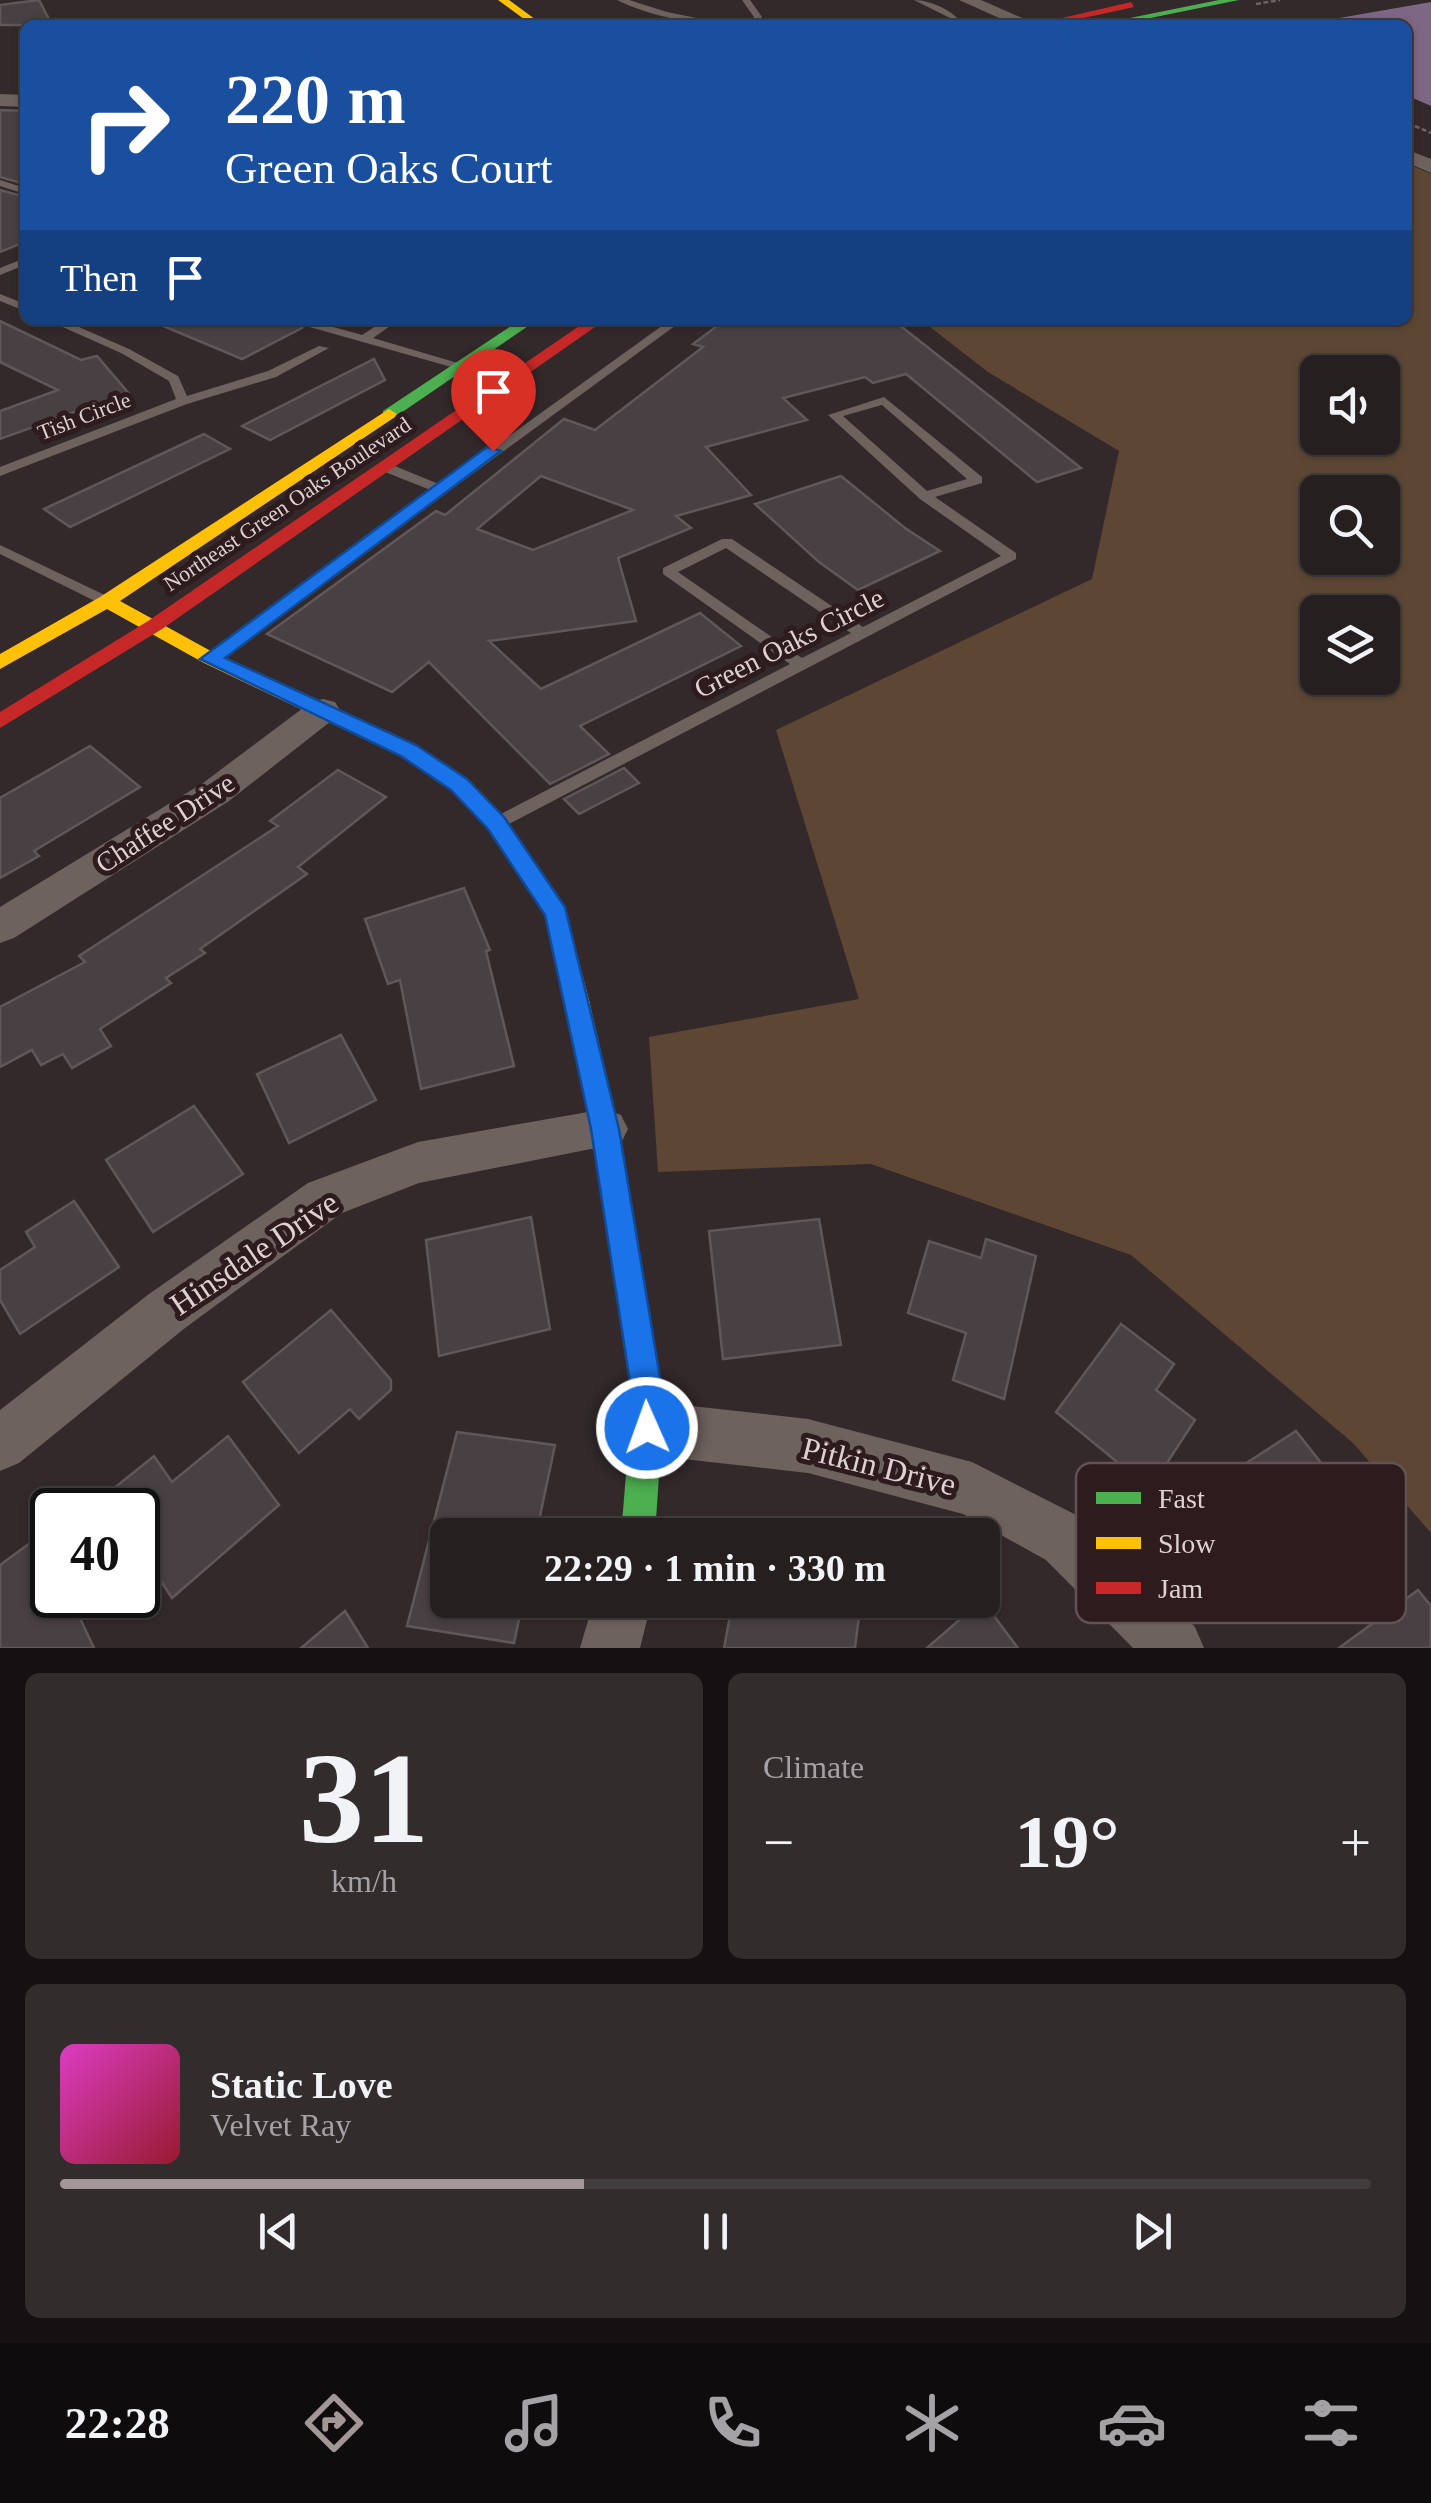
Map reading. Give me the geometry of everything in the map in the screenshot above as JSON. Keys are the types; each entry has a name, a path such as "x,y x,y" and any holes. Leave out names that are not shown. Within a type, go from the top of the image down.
{"main road":[{"path":"503,0 531,20"},
{"path":"1060,20 1162,0"},
{"path":"1127,20 1234,0"},
{"name":"Northeast Green Oaks Boulevard","path":"0,663 106,601 523,325"},
{"name":"Northeast Green Oaks Boulevard","path":"0,721 155,625 591,325"},
{"path":"106,601 210,659 408,750 459,785 496,823 556,914 605,1129 648,1402 639,1518"}],"street":[{"path":"967,0 1021,20"},
{"name":"Chaffee Drive","path":"0,927 216,792 324,710"},
{"name":"Hinsdale Drive","path":"0,1444 167,1311 325,1198 418,1163 605,1129"},
{"name":"Pitkin Drive","path":"647,1428 808,1446 972,1489 1066,1540 1076,1550"},
{"path":"610,1648 619,1618"},
{"name":"Pitkin Drive","path":"1149,1623 1174,1648"}],"lane":[{"path":"620,0 636,0"},
{"path":"620,0 699,20"},
{"path":"746,0 758,17 755,20"},
{"path":"918,0 956,20"},
{"name":"Tish Circle","path":"65,325 174,378 183,401"},
{"path":"313,325 462,366"},
{"path":"362,340 384,325"},
{"path":"210,659 670,325"},
{"name":"Tish Circle","path":"0,472 183,401 272,374 323,348"},
{"path":"884,401 978,480 925,496 899,473 834,415 884,401"},
{"path":"385,466 442,490"},
{"name":"Green Oaks Circle","path":"496,823 1012,556 925,496"},
{"path":"801,665 668,571 727,542 862,632"},
{"path":"0,549 106,601"}],"shaded area":[{"path":"1431,2 1431,106 1412,98 1412,20 1328,20"},
{"path":"1412,166 1431,174 1431,1533 1406,1504 1406,1463 1370,1463 1353,1443 1131,1255 871,1164 658,1172 649,1037 859,999 776,730 1092,579 1119,451 988,372 927,325 1412,325"}],"building":[{"path":"39,0 49,20 0,25 0,5"},
{"path":"0,110 20,111 20,183 0,177"},
{"path":"0,190 20,196 20,244 0,252"},
{"path":"0,321 81,360 97,356 132,397 80,410 0,439 0,411 58,390 0,362"},
{"path":"161,325 302,325 242,359"},
{"path":"718,325 899,325 1081,468 1037,482 906,374 873,383 865,377 783,398 807,420 706,447 751,495 676,516 691,528 618,558 636,621 489,641 541,689 700,613 741,646 580,726 609,754 550,784 429,662 392,692 267,634 436,511 445,515 564,419 595,430 703,347 693,344","holes":["541,476 633,510 533,550 477,529"]},
{"path":"374,359 385,380 270,440 242,426"},
{"path":"204,434 230,449 70,527 44,509"},
{"path":"841,476 940,551 858,590 819,562 755,504"},
{"path":"90,746 140,787 34,851 39,856 0,878 0,798"},
{"path":"624,768 639,783 579,814 564,799"},
{"path":"338,770 386,797 298,867 307,874 200,949 205,953 166,978 171,983 100,1029 111,1046 72,1068 63,1054 41,1065 32,1050 0,1067 0,1007 85,962 79,956 278,826 270,821"},
{"path":"464,888 490,950 486,951 514,1066 421,1089 400,980 388,984 365,919"},
{"path":"341,1035 376,1100 289,1143 257,1074"},
{"path":"194,1106 243,1174 153,1232 106,1160"},
{"path":"74,1201 119,1267 20,1334 0,1300 0,1270 35,1247 26,1232"},
{"path":"531,1217 550,1329 439,1356 426,1240"},
{"path":"819,1219 841,1345 723,1359 709,1231"},
{"path":"986,1239 1036,1256 1004,1399 953,1380 966,1333 908,1313 929,1241 981,1258"},
{"path":"331,1310 391,1380 391,1390 359,1419 350,1409 299,1453 243,1382"},
{"path":"1121,1324 1174,1364 1156,1390 1195,1420 1167,1463 1118,1463 1056,1412"},
{"path":"1296,1431 1321,1463 1246,1463"},
{"path":"457,1432 555,1445 540,1518 435,1518"},
{"path":"228,1436 279,1505 172,1598 160,1580 160,1488 114,1488 154,1456 172,1482"},
{"path":"430,1537 430,1618 519,1618 514,1643 407,1626"},
{"path":"30,1543 30,1618 80,1618 94,1648 0,1648 0,1565"},
{"path":"1418,1590 1431,1606 1431,1648 1339,1648 1373,1623 1406,1623 1406,1599"},
{"path":"345,1611 368,1648 301,1648"},
{"path":"730,1618 859,1618 855,1648 724,1648"},
{"path":"961,1618 996,1618 1018,1648 927,1648"}],"traffic: fast":[{"path":"1127,20 1234,0"},
{"path":"389,414 522,325"},
{"path":"577,1004 605,1129 648,1401 639,1518"}],"traffic: slow":[{"path":"503,0 531,20"},
{"path":"0,663 107,601 389,414"},
{"path":"107,601 211,659 408,751 459,785 496,823 557,914 577,1004"}],"traffic: jam":[{"path":"1060,20 1131,5"},
{"path":"0,721 155,625 591,325"}],"route":[{"path":"493,451 210,659 408,750 459,785 496,823 556,914 605,1129 648,1402 647,1428"}]}
